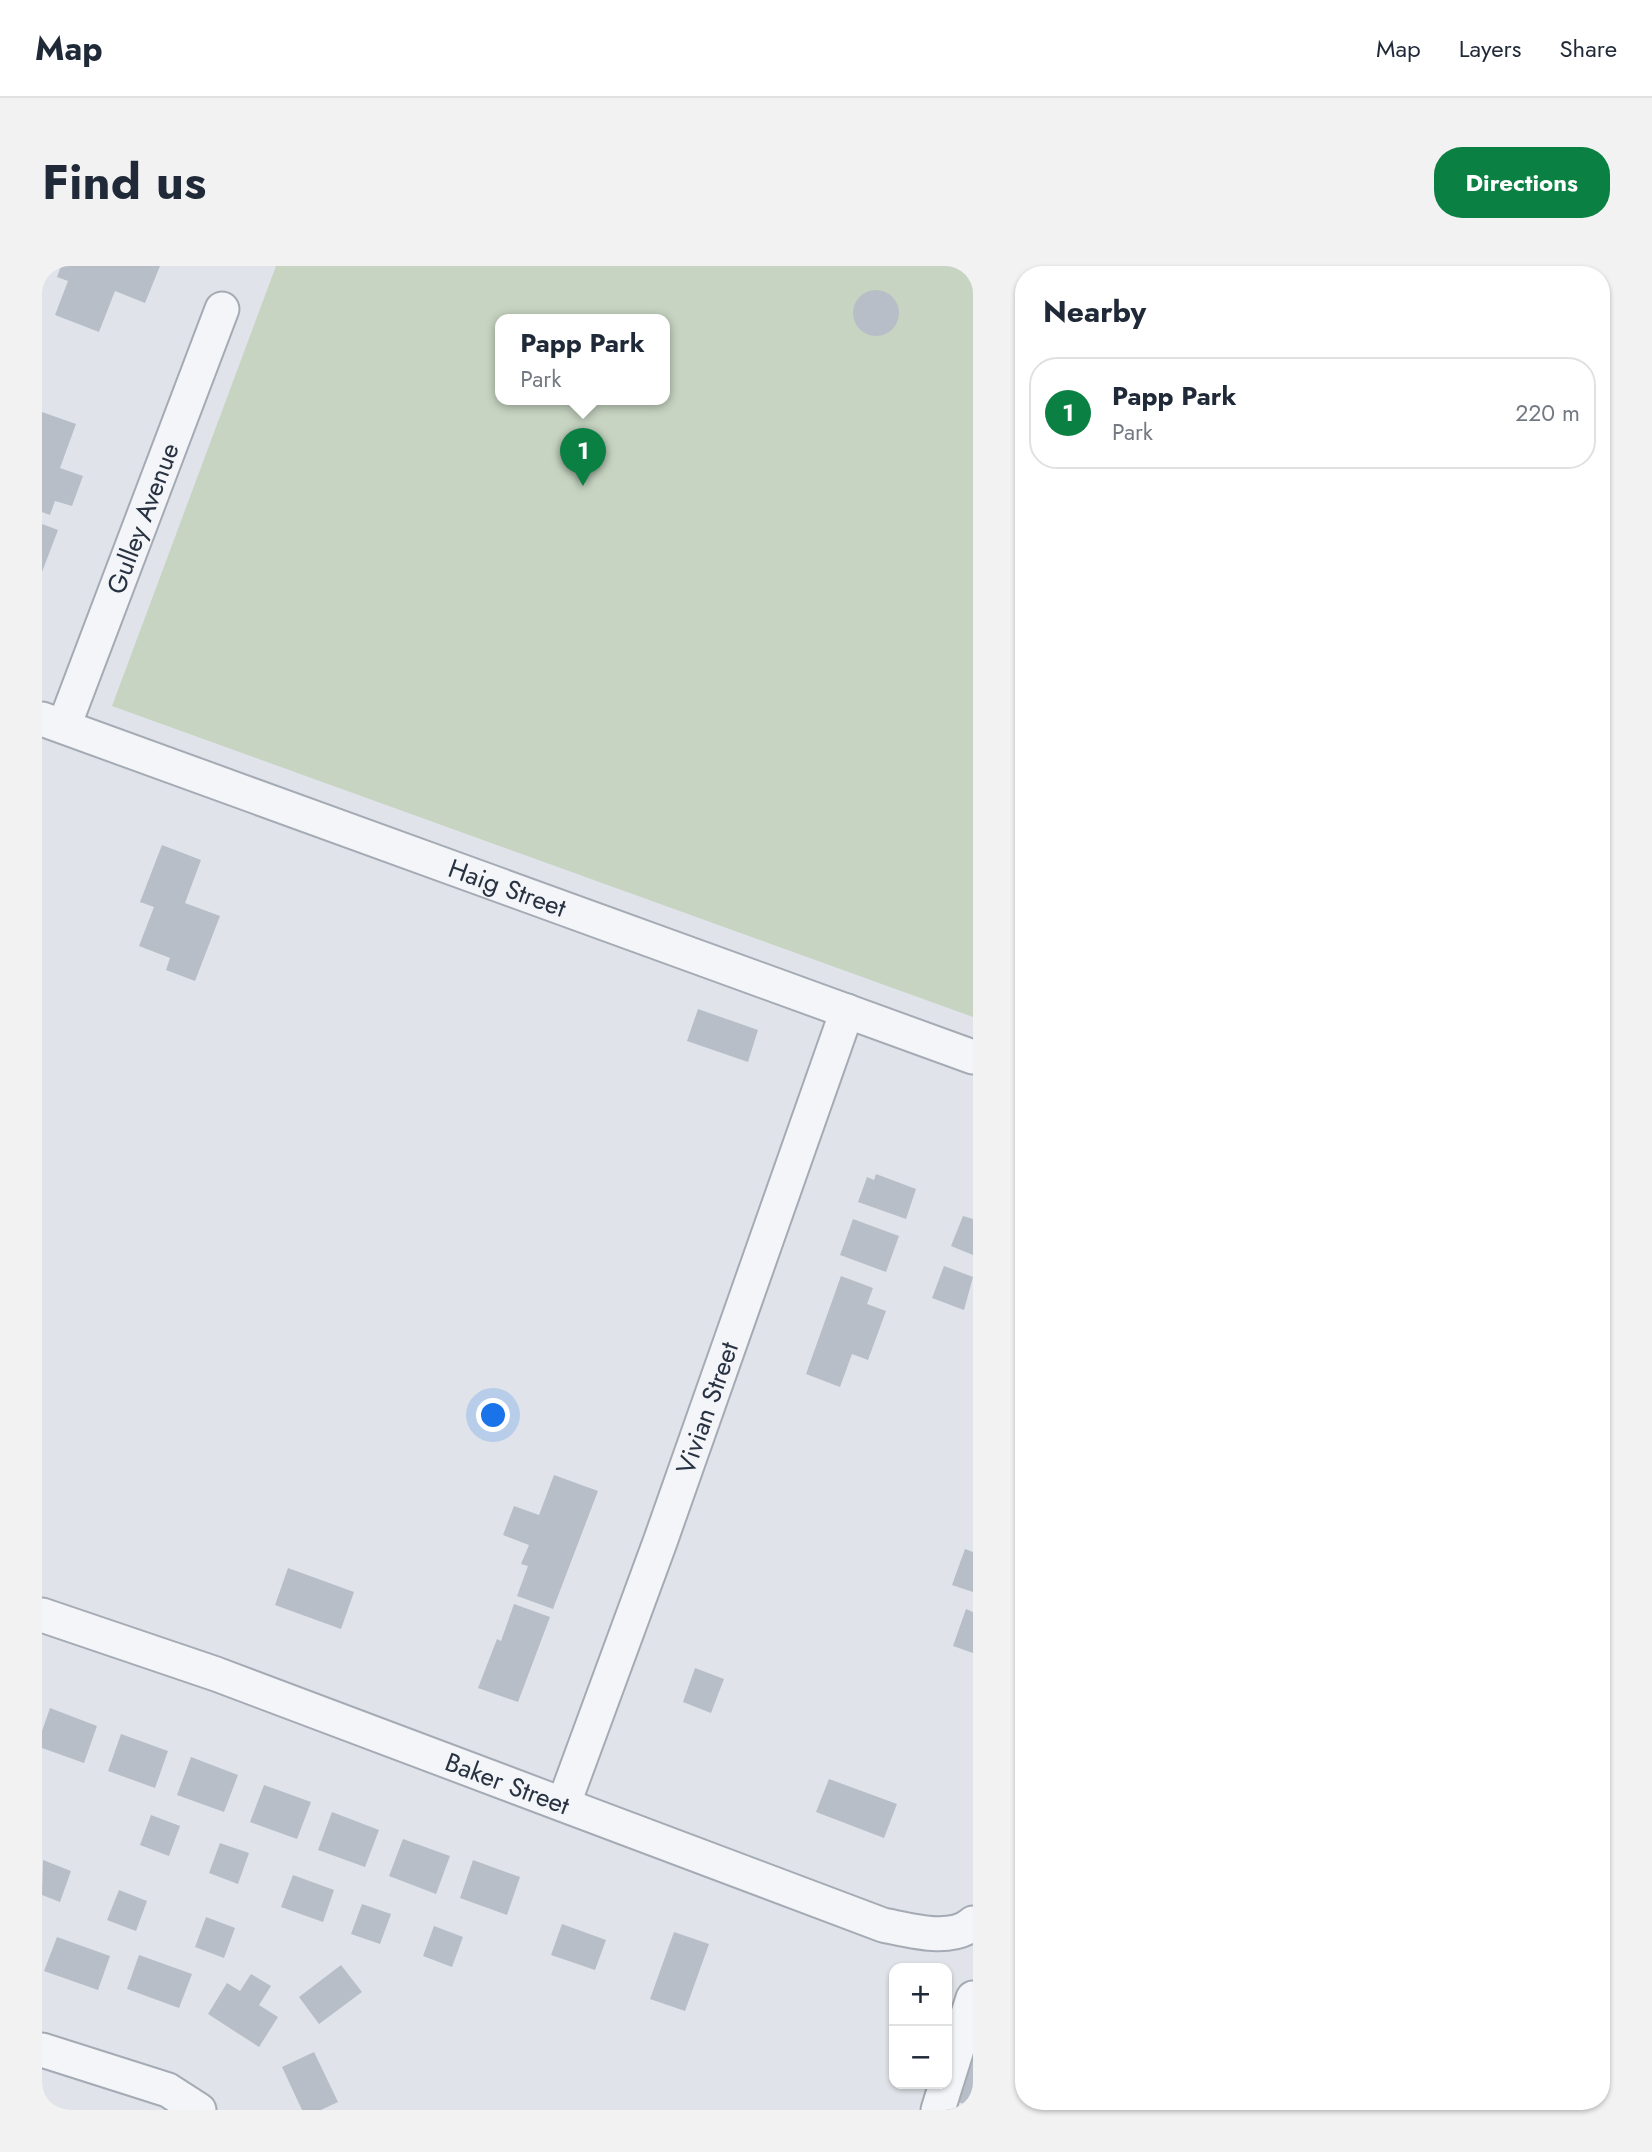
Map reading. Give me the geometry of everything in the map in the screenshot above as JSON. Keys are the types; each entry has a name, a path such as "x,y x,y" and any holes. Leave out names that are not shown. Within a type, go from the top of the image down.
{"street":[{"name":"Gulley Avenue","path":"53,723 222,309"},
{"name":"Haig Street","path":"53,723 973,1057"},
{"name":"Vivian Street","path":"564,1803 660,1542 847,1011"},
{"name":"Baker Street","path":"42,1615 216,1674 883,1925 944,1933 963,1931 972,1926"},
{"path":"952,2063 973,1998"},
{"path":"42,2050 168,2090 199,2110"},
{"path":"938,2110 944,2089"}],"green space":[{"path":"276,266 973,266 973,1017 112,706"}],"building":[{"path":"61,266 160,266 145,303 115,291 99,332 55,315 68,281 57,277"},
{"path":"876,290 893,296 899,313 893,330 876,336 859,330 853,313 859,296"},
{"path":"42,412 76,424 60,468 83,476 72,506 55,501 50,515 42,512"},
{"path":"42,524 58,530 42,572"},
{"path":"162,845 201,860 185,903 220,916 195,981 166,970 170,958 139,946 154,907 140,902"},
{"path":"698,1009 758,1030 748,1062 687,1041"},
{"path":"876,1174 916,1189 906,1219 858,1202 867,1177 874,1180"},
{"path":"963,1216 973,1219 973,1255 951,1246"},
{"path":"853,1219 899,1236 886,1272 840,1255"},
{"path":"944,1266 973,1277 964,1310 932,1298"},
{"path":"841,1276 873,1288 867,1304 886,1311 868,1360 852,1354 840,1387 806,1374"},
{"path":"554,1475 598,1491 553,1609 517,1596 528,1566 521,1564 529,1545 503,1535 514,1506 539,1515"},
{"path":"965,1549 973,1552 973,1592 952,1585"},
{"path":"288,1568 354,1592 341,1629 275,1605"},
{"path":"514,1604 550,1617 518,1702 478,1688 497,1639 501,1641"},
{"path":"966,1609 973,1612 973,1653 953,1646"},
{"path":"695,1668 724,1679 711,1713 683,1702"},
{"path":"50,1708 97,1726 84,1763 42,1748 42,1731"},
{"path":"121,1734 168,1751 155,1788 108,1771"},
{"path":"191,1757 238,1775 224,1812 177,1795"},
{"path":"829,1779 897,1804 884,1838 816,1812"},
{"path":"264,1785 311,1802 297,1839 250,1822"},
{"path":"332,1812 379,1830 365,1867 318,1850"},
{"path":"151,1815 180,1826 169,1856 140,1845"},
{"path":"403,1839 450,1856 436,1894 389,1876"},
{"path":"220,1843 249,1853 238,1884 209,1873"},
{"path":"43,1860 71,1871 60,1902 42,1895"},
{"path":"473,1860 520,1877 507,1915 460,1898"},
{"path":"293,1875 334,1890 323,1922 281,1907"},
{"path":"119,1890 147,1901 136,1931 107,1920"},
{"path":"362,1904 391,1914 380,1944 351,1934"},
{"path":"206,1917 235,1928 224,1958 195,1947"},
{"path":"562,1924 606,1940 595,1970 551,1955"},
{"path":"434,1926 463,1937 452,1967 423,1956"},
{"path":"674,1932 709,1944 685,2011 650,1999"},
{"path":"57,1937 110,1956 98,1990 44,1971"},
{"path":"139,1955 192,1974 179,2008 127,1989"},
{"path":"341,1965 362,1992 319,2024 299,1997"},
{"path":"251,1974 271,1986 259,2005 278,2017 259,2047 208,2014 227,1983 240,1991"},
{"path":"973,2049 973,2107 949,2099"},
{"path":"314,2052 338,2102 321,2110 302,2110 282,2067"}],"place":[{"name":"Papp Park","path":"583,486"}]}
